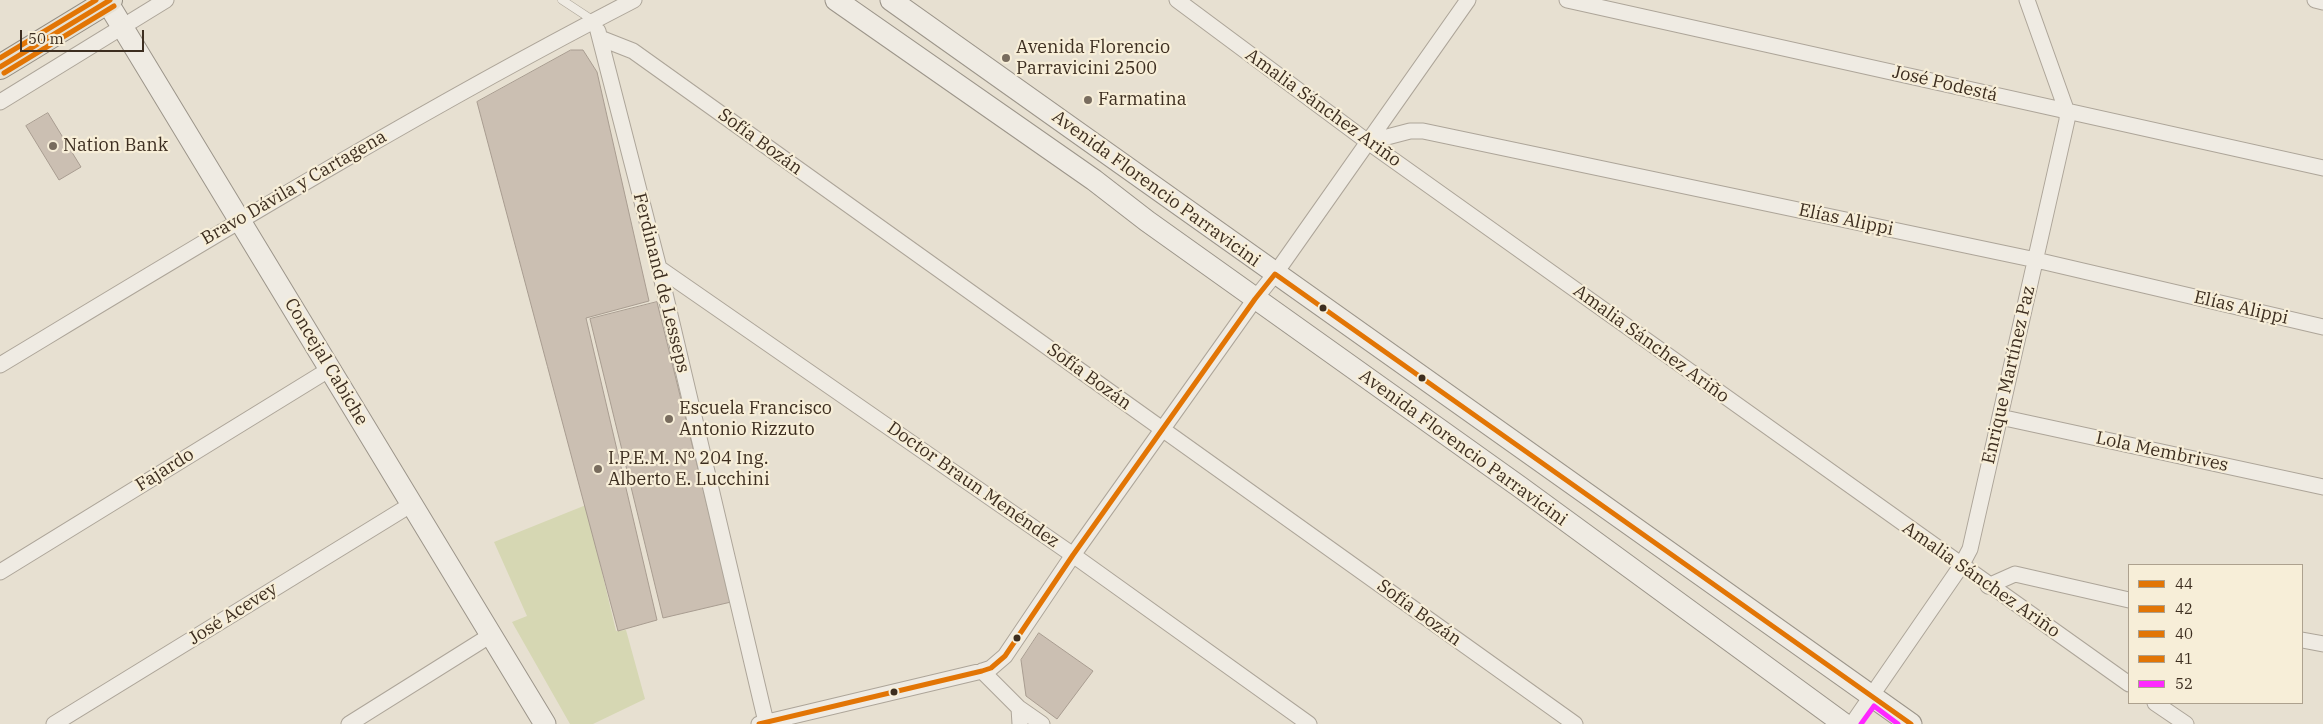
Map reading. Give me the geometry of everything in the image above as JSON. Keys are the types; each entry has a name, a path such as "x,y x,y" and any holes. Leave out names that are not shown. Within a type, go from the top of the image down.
{"main road":[{"path":"0,51 84,0"},
{"path":"0,67 108,0"},
{"name":"Concejal Cabiche","path":"108,0 122,27 545,724"},
{"name":"Avenida Florencio Parravicini","path":"836,0 1094,180 1255,299 1520,487 1844,724"},
{"name":"Avenida Florencio Parravicini","path":"891,0 1910,724"}],"street":[{"path":"0,102 166,0"},
{"name":"Bravo Dávila y Cartagena","path":"0,365 240,220 418,116 634,0"},
{"name":"Amalia Sánchez Ariño","path":"1176,0 1368,142 1988,586 2128,683"},
{"path":"762,723 982,671 991,668 1005,656 1073,555 1255,299 1275,274 1468,0"},
{"name":"José Podestá","path":"1567,0 2323,168"},
{"name":"Enrique Martínez Paz","path":"1852,724 1961,566 1970,549 2067,120 2067,112 2027,0"},
{"path":"2315,0 2323,2"},
{"name":"Ferdinand de Lesseps","path":"594,21 600,38 658,268 762,723"},
{"name":"Sofía Bozán","path":"600,38 633,51 1575,724"},
{"name":"Elías Alippi","path":"1368,142 1410,131 1424,131 2036,260 2323,327"},
{"name":"Doctor Braun Menéndez","path":"658,268 1073,555 1309,724"},
{"name":"Fajardo","path":"0,572 330,369"},
{"name":"Lola Membrives","path":"2000,417 2323,487"},
{"name":"José Acevey","path":"54,724 412,504"},
{"path":"1988,586 2015,574 2128,600"},
{"path":"349,724 491,635"},
{"path":"2303,640 2323,644"},
{"path":"982,671 1019,708 1042,724"},
{"path":"2157,704 2186,724"},
{"path":"1019,708 1020,724"}],"lane":[{"path":"562,0 594,21"}],"green space":[{"path":"586,505 616,631 626,630 645,699 593,724 570,724 512,622 527,616 494,542"}],"building":[{"name":"I.P.E.M. Nº 204 Ing. Alberto E. Lucchini","path":"571,50 583,50 597,72 649,301 586,318 657,620 618,631 477,102"},
{"name":"Nation Bank","path":"48,113 81,167 59,180 26,126"},
{"path":"657,302 731,602 663,618 590,319"},
{"path":"1039,633 1093,671 1057,719 1026,696 1021,660"}],"transit line":[{"name":"41","path":"0,58 96,0"},
{"name":"42","path":"0,67 110,0"},
{"name":"40","path":"4,73 114,6"},
{"name":"44","path":"759,724 982,671 991,668 1005,656 1073,555 1255,299 1275,274 1911,724"},
{"name":"52","path":"1861,724 1874,706 1898,724"}],"place":[{"name":"Avenida Florencio Parravicini 2500","path":"1006,58"},
{"name":"Farmatina","path":"1088,100"},
{"name":"Nation Bank","path":"53,146"},
{"name":"Escuela Francisco Antonio Rizzuto","path":"669,419"},
{"name":"I.P.E.M. Nº 204 Ing. Alberto E. Lucchini","path":"598,469"}]}
